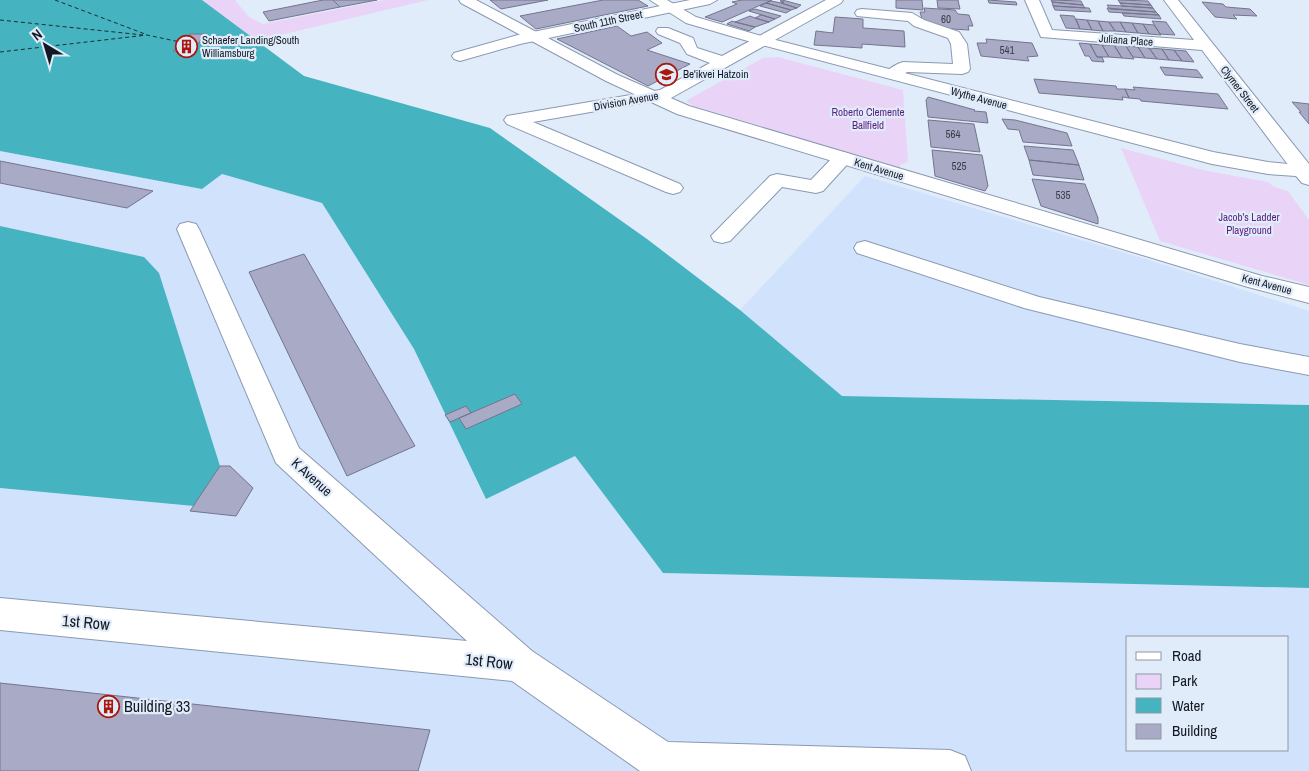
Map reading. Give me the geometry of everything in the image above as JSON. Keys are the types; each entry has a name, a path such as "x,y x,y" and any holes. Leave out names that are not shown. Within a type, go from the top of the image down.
{"street":[{"name":"Kent Avenue","path":"466,0 651,97 683,110 1256,282 1309,295"},
{"name":"Wythe Avenue","path":"657,0 690,20 763,41 1212,158 1307,173"},
{"name":"South 11th Street","path":"460,56 535,36 710,0"},
{"name":"Division Avenue","path":"673,188 512,120 665,94 836,0"},
{"name":"Juliana Place","path":"1032,0 1046,34 1207,46"},
{"name":"Clymer Street","path":"1172,0 1307,173"},
{"path":"862,13 912,17 918,24 954,34 959,44 962,69 903,67 892,75"},
{"path":"663,31 688,41 688,46 692,51 724,62"},
{"path":"722,236 777,180 816,186 843,158"},
{"name":"K Avenue","path":"188,229 287,455 519,664"},
{"path":"865,248 1033,303 1240,353 1309,366"},
{"name":"1st Row","path":"0,614 519,664 662,766 950,771"}],"shaded area":[{"path":"0,151 202,189 222,174 322,203 414,349 486,499 575,456 663,573 1309,588 1309,771 0,771 0,488 194,506 144,257 0,226"},
{"path":"865,176 1149,260 1309,311 1309,405 842,396 740,310"}],"green space":[{"path":"202,0 235,0 249,17 263,24 384,0 428,0 255,41"},
{"name":"Roberto Clemente Ballfield","path":"778,57 903,90 908,162 900,165 900,168 694,106 687,102 687,100 763,58"},
{"name":"Jacob's Ladder Playground","path":"1121,148 1203,170 1268,182 1274,187 1288,191 1309,220 1309,285 1160,241"}],"water":[{"path":"0,0 202,0 304,76 490,128 647,239 740,310 842,396 1309,405 1309,588 663,573 575,456 486,499 414,349 322,203 222,174 202,189 0,151"},
{"path":"0,226 144,257 159,273 220,466 194,506 0,488"}],"building":[{"path":"323,0 333,0 340,7 269,21 263,12"},
{"path":"333,0 377,0 340,7"},
{"path":"490,0 548,0 501,9"},
{"path":"603,0 638,0 648,6 536,29 520,16"},
{"path":"772,0 722,22 705,17 737,4 732,2"},
{"path":"896,0 922,0 923,10 896,8"},
{"path":"937,0 958,0 960,9 938,8"},
{"path":"988,0 1016,2 1017,5 989,3"},
{"path":"1051,0 1081,1 1083,5 1052,2"},
{"path":"1118,0 1148,1 1151,5 1120,3"},
{"path":"771,1 797,8 791,10 766,3"},
{"path":"780,1 801,5 797,8 781,3 784,2"},
{"path":"1052,2 1083,5 1085,8 1053,6"},
{"path":"1202,2 1250,9 1257,16 1233,15 1237,19 1215,17"},
{"path":"766,3 791,10 786,13 760,6"},
{"path":"1120,3 1151,5 1153,8 1122,6"},
{"path":"1107,5 1153,8 1156,12 1110,9"},
{"path":"1053,6 1089,8 1091,12 1055,10"},
{"path":"924,8 955,10 958,14 969,15 973,26 968,26 969,30 937,28 923,23 920,12 925,12"},
{"path":"1107,8 1156,12 1159,15 1109,12"},
{"path":"755,9 781,16 775,19 749,11"},
{"path":"1122,13 1159,15 1161,19 1124,16"},
{"path":"761,15 775,19 769,22 755,18"},
{"path":"1060,15 1074,16 1080,29 1066,28"},
{"path":"750,16 769,22 755,27 735,22"},
{"path":"835,17 863,19 863,28 904,31 905,47 862,44 862,48 814,45 816,31 833,33"},
{"path":"1076,19 1087,20 1092,30 1080,29"},
{"path":"1087,20 1098,21 1103,31 1092,30"},
{"path":"732,21 755,27 749,31 727,24"},
{"path":"1098,21 1109,22 1115,31 1103,31"},
{"path":"1152,21 1166,22 1175,35 1160,34"},
{"path":"1109,22 1120,22 1126,32 1115,31"},
{"path":"1120,22 1132,23 1138,33 1126,32"},
{"path":"1132,23 1143,24 1149,34 1138,33"},
{"path":"1143,24 1154,25 1161,35 1149,34"},
{"path":"617,26 631,36 647,32 662,43 647,50 690,64 648,86 557,39"},
{"name":"Schaefer Landing/South Williamsburg","path":"190,34 207,34 191,51 173,51"},
{"path":"986,39 1032,43 1038,56 1027,57 1029,61 981,56 977,43 987,43"},
{"path":"1079,43 1090,44 1097,57 1102,57 1104,62 1092,61 1089,56 1085,56"},
{"path":"1090,44 1102,45 1109,57 1097,57"},
{"path":"1102,45 1114,45 1122,58 1109,57"},
{"path":"1114,45 1126,46 1134,59 1122,58"},
{"path":"1126,46 1138,47 1145,58 1133,57"},
{"path":"1138,47 1149,48 1157,59 1145,58"},
{"path":"1149,48 1162,49 1169,60 1157,59"},
{"path":"1162,49 1174,50 1182,61 1169,60"},
{"path":"1174,50 1186,51 1194,62 1182,61"},
{"path":"1160,67 1197,70 1203,78 1165,75"},
{"path":"1034,79 1116,86 1117,89 1125,89 1129,98 1122,97 1123,100 1039,93"},
{"path":"1133,87 1218,94 1228,109 1141,101 1140,99 1129,98 1125,89 1135,90"},
{"path":"928,97 974,111 986,112 988,123 928,117 926,100"},
{"path":"1292,102 1309,104 1309,124 1299,112 1301,112"},
{"path":"1002,119 1015,120 1067,133 1072,146 1023,142 1019,130 1008,129"},
{"path":"928,120 974,124 980,152 931,147"},
{"path":"1024,146 1073,150 1079,165 1029,160"},
{"path":"932,150 982,155 988,186 985,191 935,176"},
{"path":"1029,160 1079,165 1084,180 1033,175"},
{"path":"0,161 153,191 127,208 0,183"},
{"path":"1032,179 1085,184 1098,218 1098,224 1041,206"},
{"path":"304,254 415,446 347,476 249,272"},
{"path":"515,394 522,404 466,429 459,418"},
{"path":"466,406 471,413 450,422 445,415"},
{"path":"220,466 230,466 253,488 236,516 190,511"},
{"name":"Building 33","path":"0,683 430,730 418,771 0,771"}],"ferry route":[{"path":"55,0 145,34"},
{"path":"0,20 143,35"},
{"path":"0,52 147,35 180,42"}],"place":[{"name":"Schaefer Landing/South Williamsburg","path":"186,46"},
{"name":"Be'ikvei Hatzoin","path":"667,74"},
{"name":"Building 33","path":"108,706"}]}
